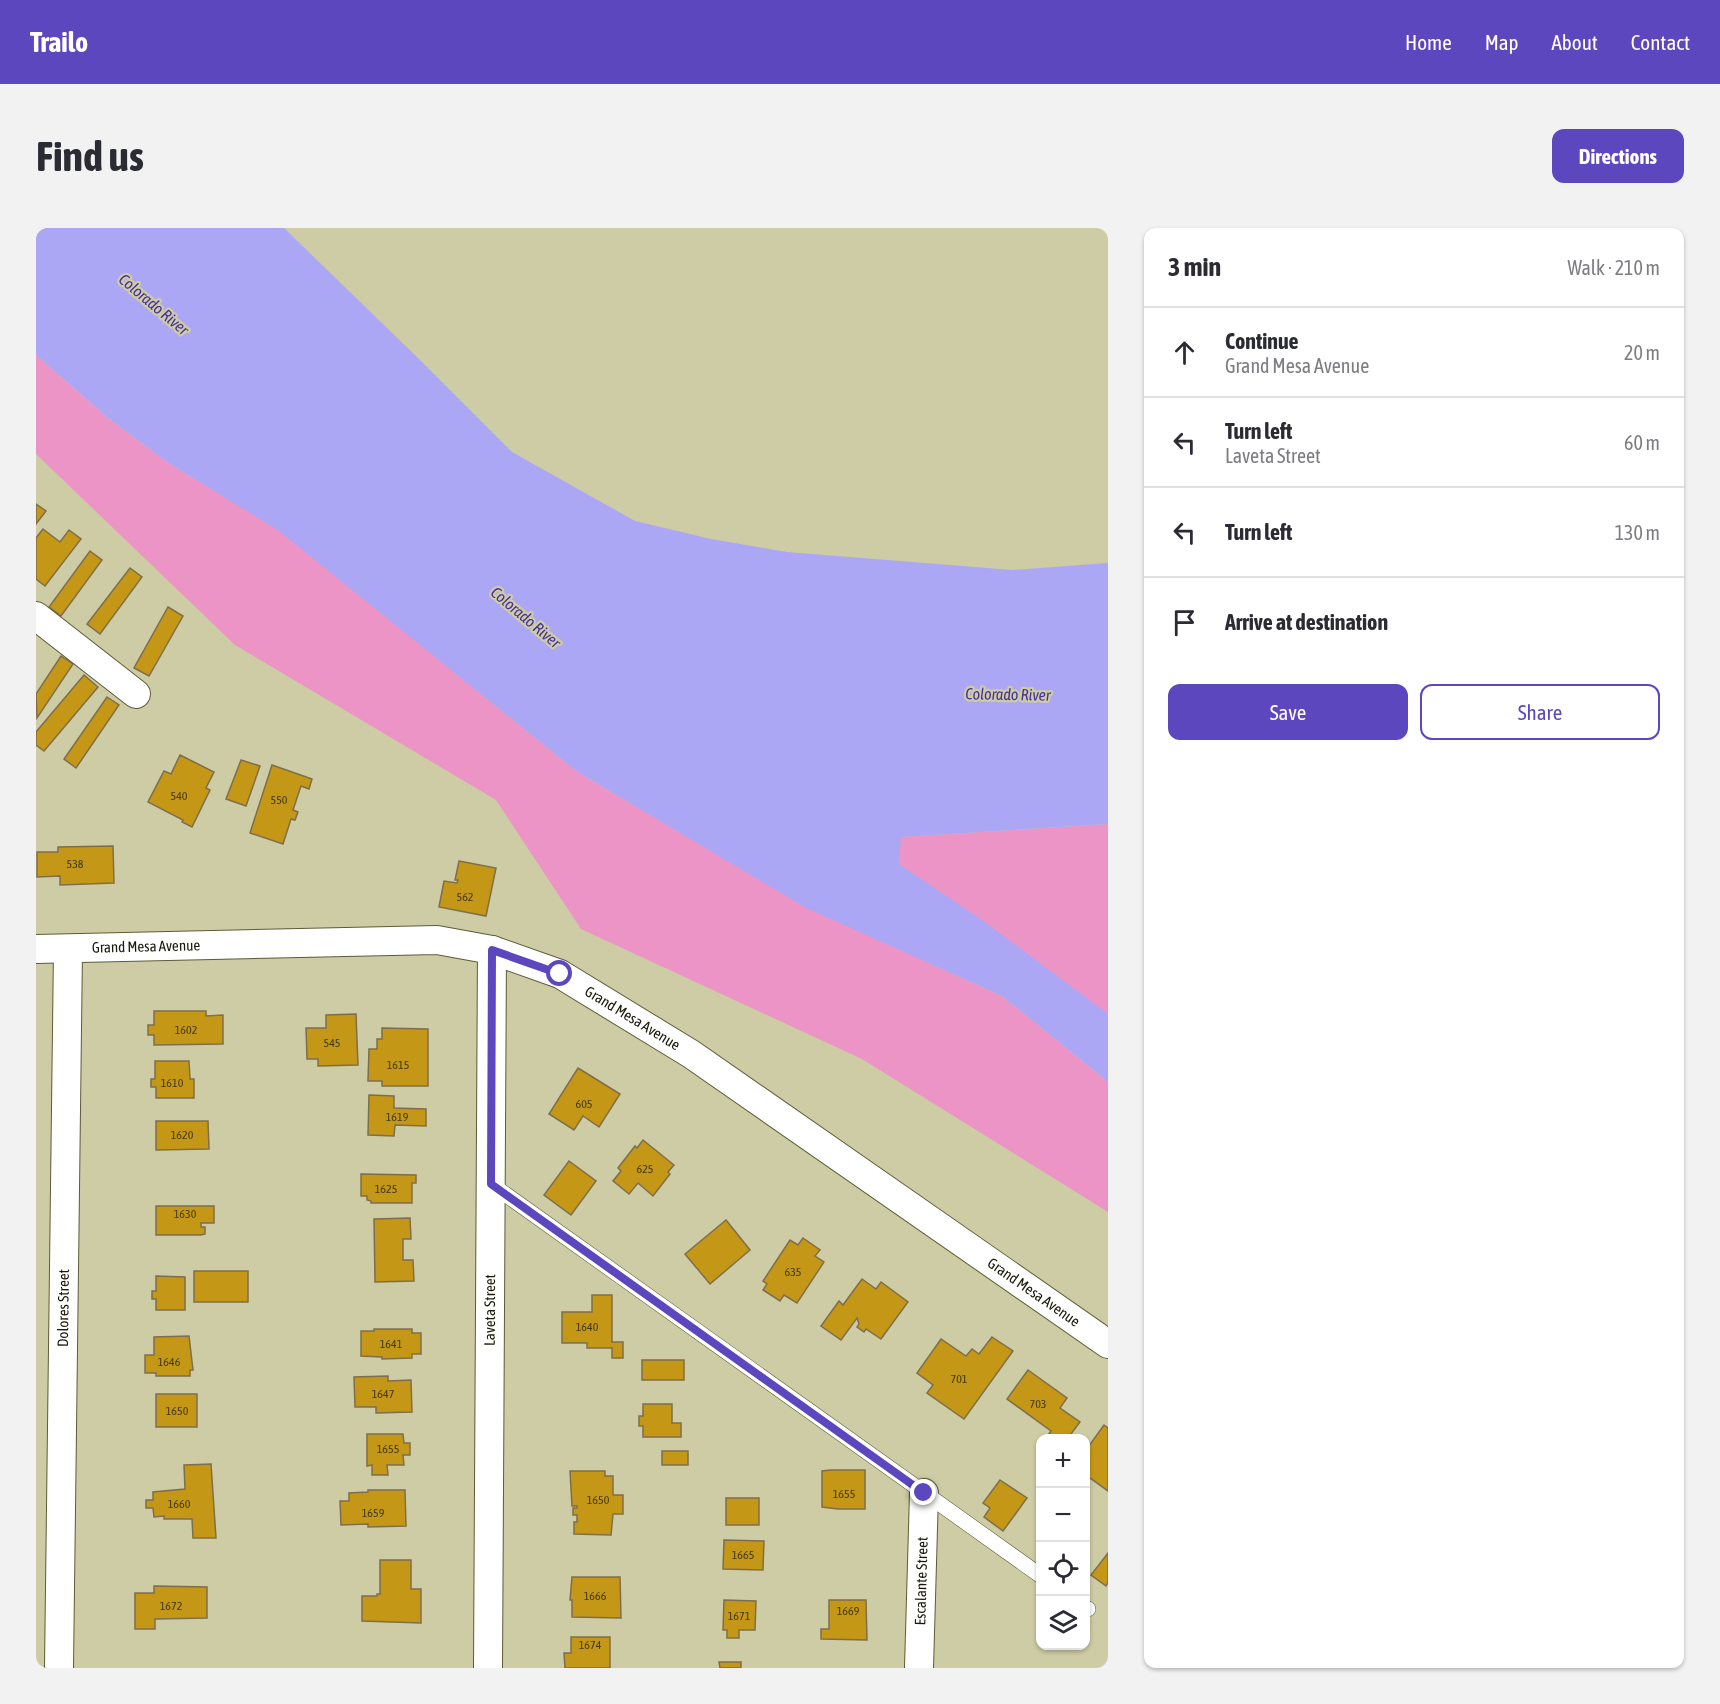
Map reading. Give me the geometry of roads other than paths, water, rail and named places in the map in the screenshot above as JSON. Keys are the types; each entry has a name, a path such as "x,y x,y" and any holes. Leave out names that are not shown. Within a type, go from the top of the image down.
{"street":[{"path":"36,616 136,694"},
{"name":"Grand Mesa Avenue","path":"36,950 437,940 492,950 560,974 691,1054 1108,1344"},
{"name":"Dolores Street","path":"59,1668 68,949"},
{"name":"Laveta Street","path":"488,1668 492,950"},
{"name":"Escalante Street","path":"919,1668 924,1493"}],"lane":[{"path":"491,1184 1036,1572"}],"water":[{"name":"Colorado River","path":"36,228 284,228 512,452 635,521 711,539 787,552 1012,570 1108,563 1108,824 901,837 899,864 982,920 1108,1014 1108,1082 1002,996 806,908 576,771 279,531 167,462 108,418 36,355"}]}
